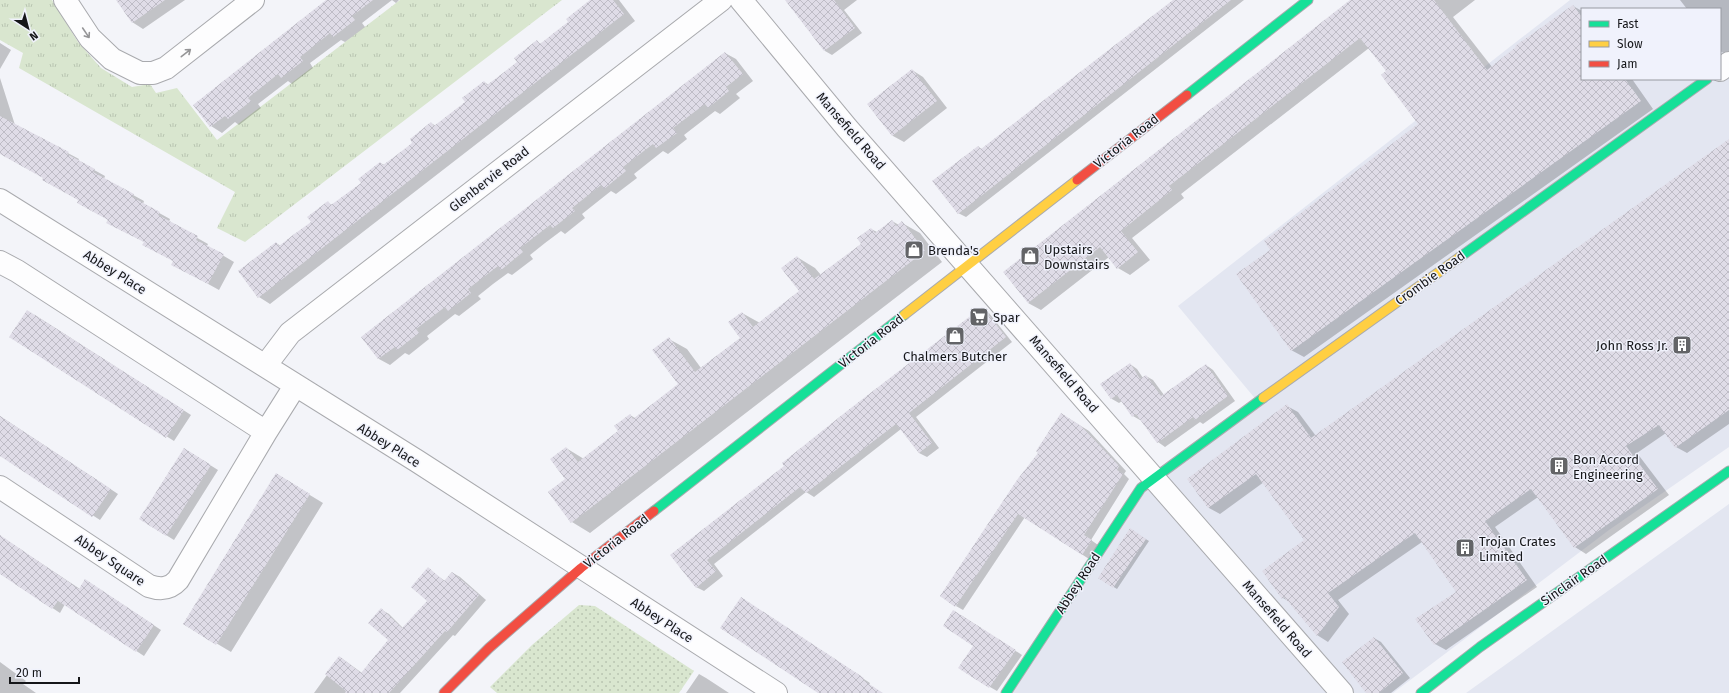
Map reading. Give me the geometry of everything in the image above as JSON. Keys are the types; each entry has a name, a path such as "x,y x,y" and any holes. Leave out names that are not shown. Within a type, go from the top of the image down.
{"street":[{"path":"65,0 90,38 112,59 140,73 153,73 166,68 253,0"},
{"name":"Glenbervie Road","path":"266,366 290,333 721,0"},
{"name":"Mansefield Road","path":"741,0 847,128 969,265 1342,693"},
{"name":"Victoria Road","path":"444,693 489,648 581,568 1308,0"},
{"path":"1721,69 1729,63"},
{"name":"Crombie Road","path":"1154,477 1706,80"},
{"name":"Abbey Place","path":"0,200 266,366 776,693"},
{"path":"0,262 17,271 266,432"},
{"name":"Abbey Square","path":"0,487 150,586 169,588 178,580 295,386"},
{"name":"Sinclair Road","path":"1421,693 1480,646 1729,471"},
{"name":"Abbey Road","path":"1006,693 1140,488 1154,477"}],"shaded area":[{"path":"1570,0 1729,0 1729,447 1609,530 1393,693 1009,693 1154,477 1258,402 1178,306"},
{"path":"1729,504 1729,693 1466,693"}],"green space":[{"path":"0,0 52,0 78,42 101,68 132,87 150,84 156,93 177,88 217,140 400,0 562,0 245,242 217,228 235,192 19,68 23,53 0,40"},
{"path":"579,605 595,606 694,671 679,693 497,693 490,687 532,645"}],"building":[{"path":"116,0 165,0 132,23"},
{"path":"326,0 373,0 352,16 355,20 333,37 330,33 300,57 303,61 281,78 278,74 248,98 251,101 228,119 225,116 210,127 193,105"},
{"path":"590,0 613,0 624,14 258,298 238,271 276,242 279,246 311,222 307,217 328,201 331,205 361,183 358,179 380,162 383,165 398,154 412,143 410,139 431,122 434,126 465,102 462,98 484,81 487,85 503,73 517,62 514,58 537,40 540,44 568,22 566,19"},
{"path":"785,0 834,0 855,28 824,51"},
{"path":"1173,0 1231,0 958,214 932,181 978,146 981,149"},
{"path":"1350,0 1434,0 1487,70 1516,47 1515,46 1573,5 1581,16 1581,80 1626,80 1641,101 1291,351 1236,274 1270,250 1264,241 1418,124 1381,75 1386,71 1360,38 1169,186 1172,190 1121,231 1138,252 1117,269 1100,247 1028,303 1003,272"},
{"path":"725,52 743,74 726,87 729,91 708,108 705,104 673,128 677,133 656,148 653,144 623,167 626,171 604,189 601,185 572,208 575,211 553,228 550,225 520,248 523,252 501,270 498,266 468,289 471,293 448,311 445,307 416,329 419,333 397,350 395,347 378,359 361,337"},
{"path":"912,69 937,101 892,136 867,104"},
{"path":"0,116 69,152 67,154 95,169 93,172 134,194 132,197 160,212 158,215 198,236 196,240 224,254 208,284 171,265 173,261 142,245 144,242 106,223 108,220 77,203 78,200 0,154"},
{"path":"1729,139 1729,410 1675,448 1659,425 1626,446 1658,489 1574,548 1531,489 1485,521 1527,580 1434,645 1415,619 1456,592 1415,533 1328,593 1339,607 1317,636 1284,597 1282,599 1262,571 1304,540 1256,474 1208,508 1187,479 1287,404 1311,438"},
{"path":"892,220 896,226 902,221 925,251 571,523 548,492 565,479 550,459 566,447 578,462 618,431 614,426 630,414 633,419 678,384 652,350 669,337 695,372 740,338 728,322 742,312 753,327 799,291 781,268 797,256 814,279 861,244 857,238 871,228 875,233"},
{"path":"982,307 1006,337 909,413 932,443 919,453 896,424 806,493 800,487 707,560 716,571 696,588 670,555 784,466 782,463 847,411"},
{"path":"27,310 184,410 166,438 9,337"},
{"path":"1130,363 1140,379 1146,375 1161,396 1206,364 1228,396 1195,420 1193,417 1157,443 1136,414 1132,417 1117,395 1111,399 1100,384"},
{"path":"1061,413 1081,426 1119,466 1117,470 1123,474 1084,535 1092,540 1082,555 1018,514 955,607 940,596 1017,480 1038,453 1036,451"},
{"path":"0,416 111,489 92,517 0,456"},
{"path":"184,448 211,465 166,536 139,519"},
{"path":"276,473 310,494 216,645 183,624"},
{"path":"1130,528 1146,539 1113,588 1098,578"},
{"path":"0,535 79,589 85,579 154,625 136,652 58,601 52,609 0,574"},
{"path":"428,567 444,581 452,572 479,595 447,632 445,631 389,693 345,693 346,691 325,674 339,656 361,673 388,640 368,623 381,608 402,628 427,601 411,587"},
{"path":"741,597 864,678 863,680 883,693 818,693 720,628"},
{"path":"953,610 1016,650 989,688 958,668 973,646 943,626"},
{"path":"1374,637 1403,673 1379,693 1366,693 1342,662"}],"traffic: fast":[{"path":"1187,95 1308,0"},
{"path":"1460,257 1706,80"},
{"path":"654,511 904,315"},
{"path":"1006,693 1141,488 1263,398"},
{"path":"1421,693 1480,647 1729,471"}],"traffic: slow":[{"path":"904,315 1077,180"},
{"path":"1263,398 1460,257"}],"traffic: jam":[{"path":"1077,180 1187,95"},
{"path":"444,693 489,648 581,568 654,511"}],"place":[{"name":"Brenda's","path":"914,250"},
{"name":"Upstairs Downstairs","path":"1030,256"},
{"name":"Spar","path":"979,317"},
{"name":"Chalmers Butcher","path":"955,336"},
{"name":"John Ross Jr.","path":"1682,345"},
{"name":"Bon Accord Engineering","path":"1559,466"},
{"name":"Trojan Crates Limited","path":"1465,548"}]}
